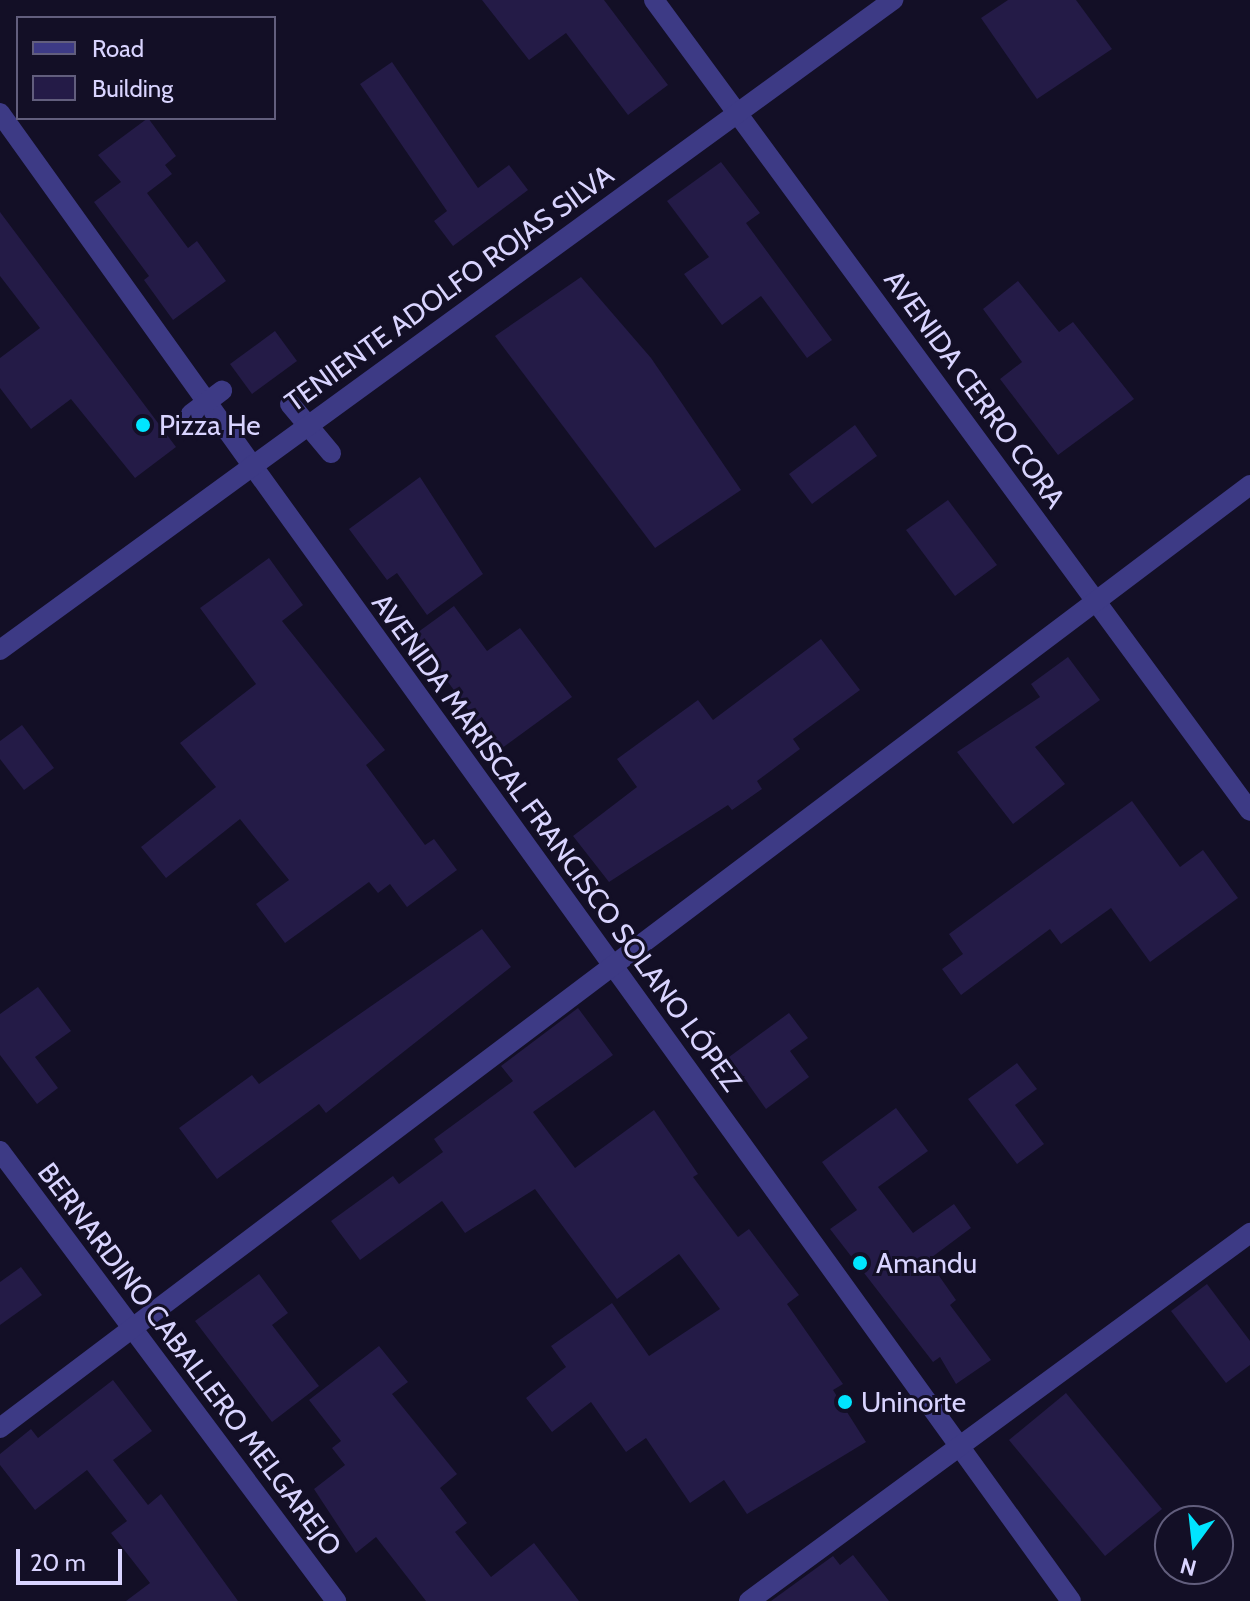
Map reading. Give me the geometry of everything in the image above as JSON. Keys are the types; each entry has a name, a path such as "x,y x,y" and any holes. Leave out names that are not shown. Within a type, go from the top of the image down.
{"street":[{"name":"AVENIDA CERRO CORA","path":"654,0 1250,811"},
{"name":"TENIENTE ADOLFO ROJAS SILVA","path":"0,650 893,0"},
{"name":"AVENIDA MARISCAL FRANCISCO SOLANO LÓPEZ","path":"0,113 1071,1601"},
{"path":"290,404 331,453"},
{"path":"0,1428 1250,485"},
{"name":"BERNARDINO CABALLERO MELGAREJO","path":"0,1151 336,1601"},
{"path":"749,1601 1250,1233"}],"building":[{"path":"482,0 604,0 668,85 628,115 566,33 529,60"},
{"path":"1008,0 1076,0 1112,49 1037,99 981,18"},
{"path":"392,62 478,188 509,165 528,190 453,246 434,221 447,211 360,84"},
{"path":"149,120 176,156 165,165 172,174 147,193 188,248 197,241 226,281 173,320 144,280 149,276 94,202 121,182 98,155"},
{"path":"721,162 760,213 746,223 832,340 807,358 761,296 722,325 684,274 709,257 667,201"},
{"path":"0,212 176,447 135,478 71,399 31,429 0,388 0,358 40,328 0,276"},
{"path":"581,277 651,358 741,490 655,548 495,336"},
{"path":"1018,281 1059,332 1073,322 1134,399 1058,455 1000,379 1022,362 983,309"},
{"path":"275,331 297,361 252,394 230,364"},
{"path":"855,425 877,456 812,504 789,474"},
{"path":"420,477 483,574 427,615 397,573 387,580 349,529"},
{"path":"948,500 997,565 955,596 906,530"},
{"path":"269,558 303,605 282,621 385,750 366,765 425,845 434,839 457,870 407,907 390,884 378,893 369,882 285,943 256,904 289,880 240,819 166,878 141,847 216,787 180,743 256,684 200,608"},
{"path":"454,606 487,651 520,628 572,697 498,751 414,635"},
{"path":"821,639 860,690 793,739 800,749 757,781 762,789 732,810 728,805 609,882 573,836 637,787 617,759 698,700 713,720"},
{"path":"1068,657 1100,700 1035,747 1065,784 1013,824 957,752 1040,697 1031,684"},
{"path":"22,725 54,768 24,790 0,759 0,741"},
{"path":"1132,801 1180,867 1203,850 1238,898 1150,962 1111,908 1061,944 1050,929 961,995 942,969 963,954 949,934"},
{"path":"482,929 511,967 326,1113 319,1104 217,1179 179,1128 252,1075 259,1084"},
{"path":"38,987 71,1031 35,1057 58,1088 37,1104 0,1055 0,1014"},
{"path":"578,1008 613,1055 533,1112 575,1168 654,1110 698,1174 693,1177 738,1237 749,1229 799,1295 787,1304 843,1384 833,1390 866,1442 747,1514 724,1480 690,1503 646,1438 626,1452 591,1402 552,1432 526,1398 566,1367 551,1346 612,1303 649,1356 720,1309 679,1254 617,1299 535,1189 465,1233 442,1201 360,1260 331,1221 393,1176 399,1184 443,1152 434,1139 513,1081 501,1066"},
{"path":"789,1013 808,1038 790,1051 809,1077 766,1109 729,1057"},
{"path":"1017,1063 1037,1089 1015,1105 1044,1144 1017,1164 968,1099"},
{"path":"896,1108 928,1151 878,1187 913,1233 954,1204 971,1228 932,1257 942,1270 937,1273 956,1300 950,1305 991,1360 956,1384 940,1357 933,1362 830,1229 857,1210 822,1162"},
{"path":"21,1267 42,1295 0,1325 0,1282"},
{"path":"259,1274 288,1313 272,1325 319,1386 272,1422 195,1321"},
{"path":"1207,1284 1250,1341 1250,1365 1226,1383 1171,1311"},
{"path":"379,1346 408,1382 392,1394 457,1474 440,1488 467,1523 455,1532 491,1577 534,1543 579,1601 426,1601 376,1537 356,1553 314,1489 345,1465 332,1448 341,1441 309,1400"},
{"path":"113,1380 152,1431 113,1460 148,1505 161,1494 238,1601 126,1601 150,1583 111,1533 127,1521 87,1470 35,1510 0,1465 0,1454 31,1429 38,1438"},
{"path":"1066,1393 1159,1505 1154,1505 1154,1516 1105,1556 1009,1440"},
{"path":"853,1555 889,1601 771,1601 833,1556 840,1565"}],"place":[{"name":"Pizza He","path":"143,425"},
{"name":"Amandu","path":"860,1263"},
{"name":"Uninorte","path":"845,1402"}]}
